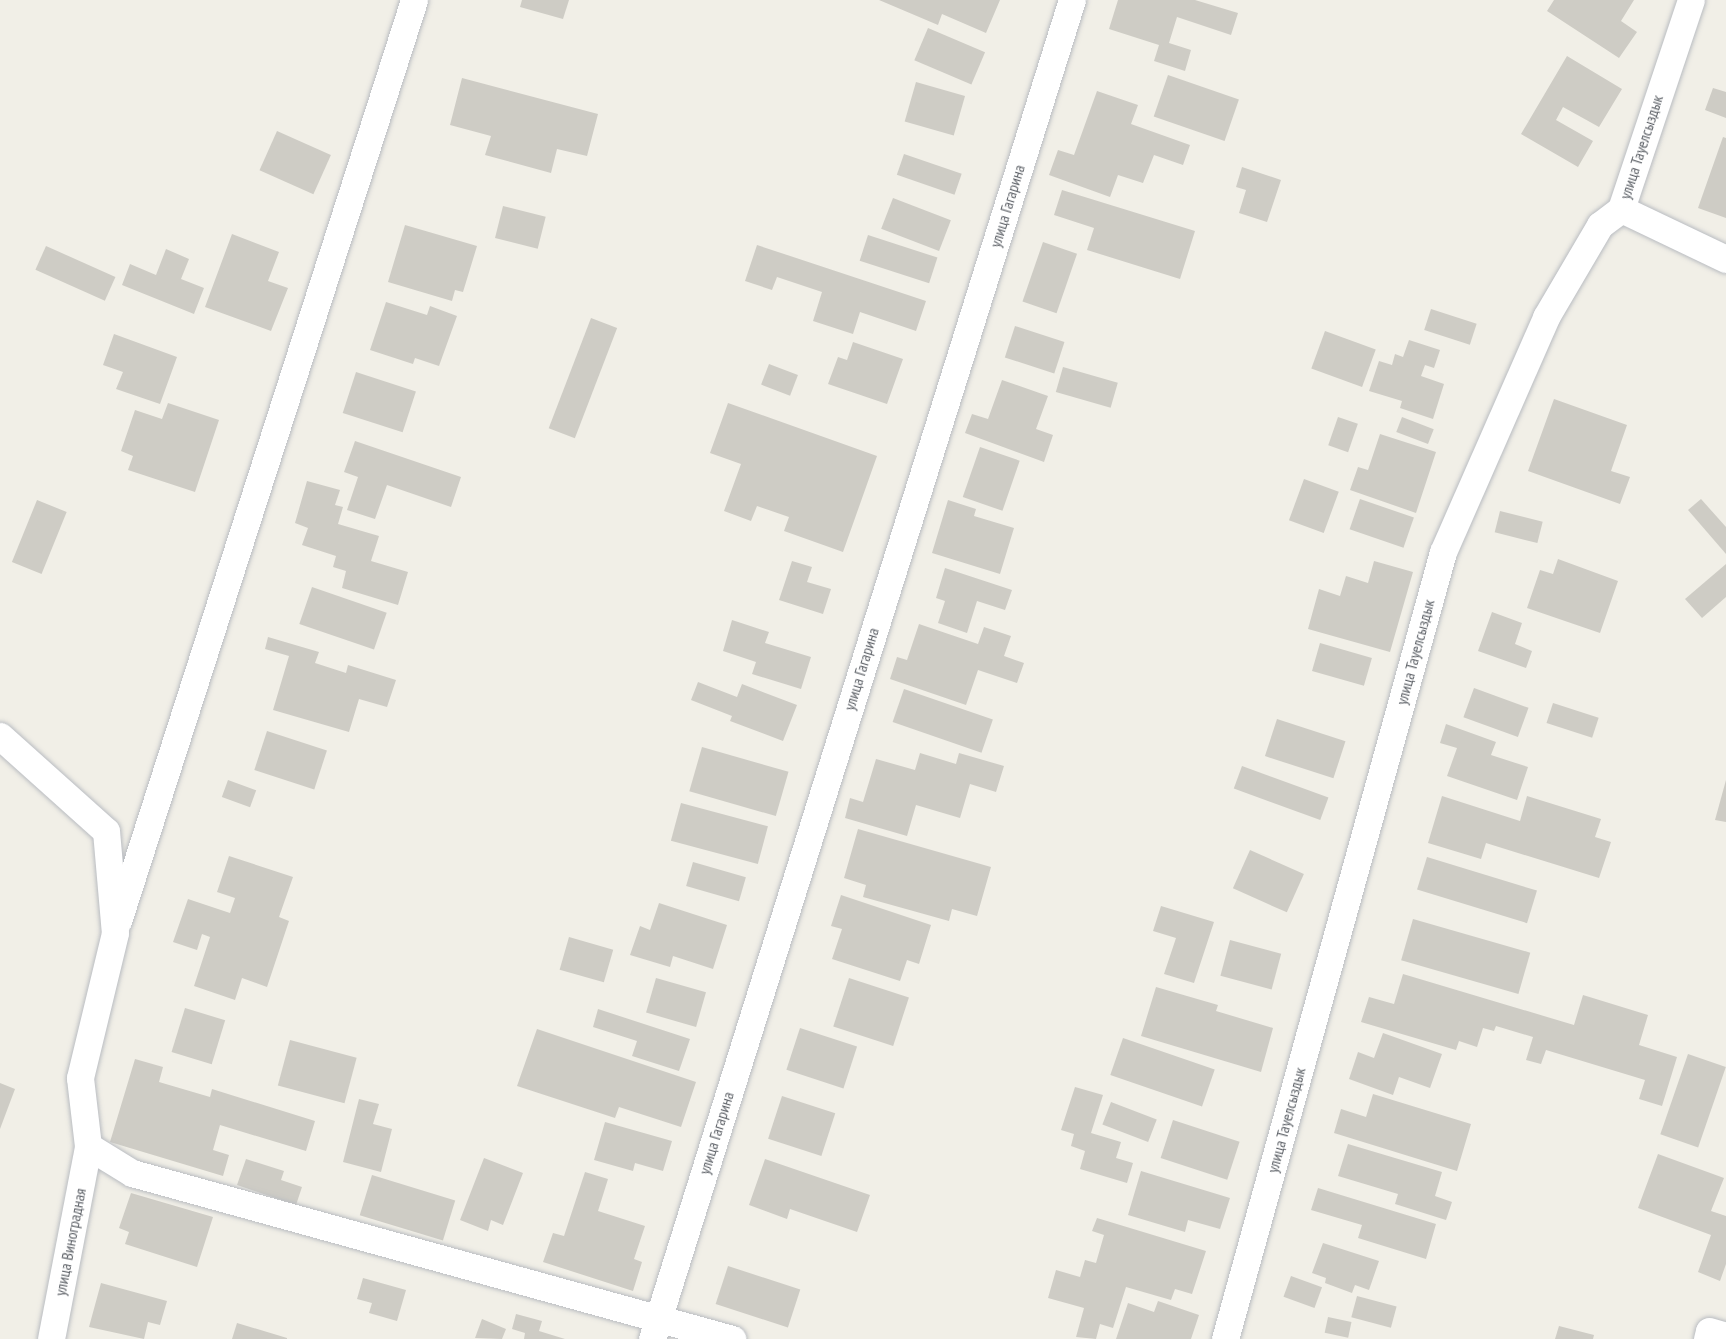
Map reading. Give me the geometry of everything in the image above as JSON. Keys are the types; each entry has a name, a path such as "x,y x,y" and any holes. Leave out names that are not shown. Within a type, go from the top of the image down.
{"street":[{"path":"115,933 414,0"},
{"name":"улица Гагарина","path":"655,1328 1072,0"},
{"name":"улица Тауелсыздык","path":"1225,1339 1443,552 1545,317 1600,225 1621,209 1691,0"},
{"path":"1621,209 1726,259"},
{"path":"0,736 106,831 115,933"},
{"name":"улица Виноградная","path":"51,1339 88,1146 80,1078 115,933"},
{"path":"88,1146 132,1173 655,1328 732,1339"},
{"path":"1707,1339 1709,1331 1726,1336"}],"building":[{"path":"522,0 569,0 563,19 520,7"},
{"path":"879,0 1000,0 986,33 942,14 938,25"},
{"path":"1118,0 1195,0 1238,13 1231,35 1177,17 1169,43 1191,50 1185,71 1154,61 1159,45 1109,29"},
{"path":"1554,0 1634,0 1621,21 1637,32 1619,58 1547,11"},
{"path":"928,28 985,52 971,84 914,60"},
{"path":"1567,56 1622,89 1599,127 1563,107 1556,120 1593,141 1578,167 1521,134"},
{"path":"1168,75 1239,99 1225,141 1154,117"},
{"path":"462,78 598,114 587,156 557,149 551,173 485,155 491,136 450,125"},
{"path":"916,82 965,96 954,135 905,121"},
{"path":"1713,88 1726,92 1726,118 1705,110"},
{"path":"1097,91 1138,105 1131,124 1190,145 1183,165 1154,155 1143,183 1118,175 1110,197 1049,175 1058,150 1074,155"},
{"path":"277,131 331,155 313,194 260,170"},
{"path":"1723,137 1726,138 1726,218 1698,208"},
{"path":"904,154 962,174 955,195 897,175"},
{"path":"1242,167 1281,180 1267,222 1239,213 1246,190 1236,187"},
{"path":"1062,190 1195,231 1180,279 1087,250 1094,228 1054,215"},
{"path":"893,198 951,220 939,251 881,229"},
{"path":"503,206 546,217 538,249 495,238"},
{"path":"405,225 477,246 463,292 455,290 452,301 388,282"},
{"path":"232,234 279,252 268,281 288,288 271,331 205,307"},
{"path":"868,235 937,258 929,283 860,261"},
{"path":"1043,242 1077,254 1057,313 1022,302"},
{"path":"757,245 926,301 916,331 860,312 853,334 813,321 822,292 777,277 772,290 745,281"},
{"path":"46,246 115,277 105,301 35,270"},
{"path":"166,249 189,259 181,279 204,288 194,314 122,285 130,264 156,275"},
{"path":"386,302 427,315 430,306 457,316 439,366 415,358 413,364 370,350"},
{"path":"1431,309 1477,324 1470,345 1424,330"},
{"path":"591,318 617,328 575,438 549,428"},
{"path":"1015,326 1064,342 1054,373 1005,357"},
{"path":"1325,331 1376,349 1362,387 1311,369"},
{"path":"114,334 177,357 160,404 116,389 123,372 103,365"},
{"path":"1409,340 1440,350 1434,368 1425,365 1421,376 1444,384 1433,419 1400,408 1402,401 1369,391 1379,361 1392,365 1395,354 1403,357"},
{"path":"853,342 903,359 887,404 828,384 838,357 847,360"},
{"path":"769,364 798,375 790,396 761,385"},
{"path":"1063,367 1118,383 1111,408 1056,392"},
{"path":"356,372 416,391 403,432 343,413"},
{"path":"1002,380 1048,396 1036,429 1053,435 1044,462 965,433 972,414 988,419"},
{"path":"1554,399 1627,425 1611,471 1630,477 1620,504 1528,471"},
{"path":"168,403 219,420 195,492 128,470 133,456 121,451 135,410 162,419"},
{"path":"728,403 877,456 843,552 784,531 789,517 757,506 751,521 724,511 741,464 710,453"},
{"path":"1338,417 1358,424 1348,452 1328,445"},
{"path":"1402,417 1434,429 1428,444 1396,432"},
{"path":"1380,434 1436,452 1416,513 1350,490 1358,467 1368,470"},
{"path":"355,441 461,477 451,507 387,485 375,519 347,510 358,477 344,472"},
{"path":"980,447 1020,461 1002,511 963,497"},
{"path":"1304,479 1339,492 1324,533 1289,520"},
{"path":"307,481 340,490 335,505 343,507 338,524 379,536 371,561 408,572 398,605 342,588 346,571 333,567 336,556 302,545 308,528 295,523"},
{"path":"1360,499 1414,518 1403,548 1350,529"},
{"path":"1701,499 1726,527 1726,554 1688,510"},
{"path":"37,500 67,512 42,574 12,562"},
{"path":"948,500 976,509 974,516 1014,528 1000,574 932,553"},
{"path":"1500,511 1543,522 1537,543 1495,532"},
{"path":"1558,559 1618,581 1600,633 1527,608 1540,570 1553,574"},
{"path":"792,561 812,567 807,582 831,589 823,614 779,600"},
{"path":"1374,561 1413,572 1390,652 1308,629 1319,589 1340,596 1346,576 1368,583"},
{"path":"1726,564 1726,597 1702,618 1685,599"},
{"path":"945,568 1012,590 1005,610 977,601 967,633 938,623 945,601 936,598"},
{"path":"312,587 387,613 374,650 299,624"},
{"path":"1492,612 1522,623 1515,644 1532,651 1526,668 1478,651"},
{"path":"732,620 769,632 765,643 811,657 801,689 752,674 756,662 723,651"},
{"path":"919,624 978,644 984,627 1011,636 1004,656 1024,663 1017,683 978,670 966,705 890,679 897,657 907,660"},
{"path":"268,637 319,652 315,663 346,673 348,665 396,680 387,707 359,699 349,732 273,710 289,656 265,649"},
{"path":"1320,643 1372,658 1364,686 1312,671"},
{"path":"698,682 737,697 742,684 797,705 783,741 730,721 732,716 691,700"},
{"path":"1474,688 1529,708 1518,737 1463,717"},
{"path":"904,689 993,720 981,753 893,722"},
{"path":"1553,703 1599,718 1592,738 1547,723"},
{"path":"1277,719 1345,741 1333,778 1265,756"},
{"path":"1446,724 1496,742 1491,755 1528,767 1517,800 1447,776 1457,748 1440,743"},
{"path":"267,731 327,750 314,789 254,770"},
{"path":"702,747 789,772 776,816 689,791"},
{"path":"920,753 956,764 959,753 1004,766 996,792 970,784 960,818 916,805 907,836 845,818 850,798 863,802 876,759 915,770"},
{"path":"1242,766 1328,797 1320,820 1234,789"},
{"path":"228,780 256,790 250,807 222,797"},
{"path":"1726,780 1726,822 1715,820"},
{"path":"1442,796 1520,821 1527,796 1601,819 1595,837 1611,842 1599,878 1486,843 1481,859 1428,843"},
{"path":"681,803 768,826 758,864 671,841"},
{"path":"858,829 991,867 977,916 952,909 949,921 863,897 866,885 844,878"},
{"path":"1250,850 1304,874 1287,912 1233,888"},
{"path":"229,856 293,877 279,917 289,921 267,987 242,978 235,1000 194,986 210,937 202,934 197,950 173,942 188,899 230,913 235,898 217,892"},
{"path":"1427,857 1537,891 1527,923 1417,890"},
{"path":"693,862 746,877 739,901 686,886"},
{"path":"841,895 931,925 919,964 907,960 900,981 832,959 842,929 831,926"},
{"path":"659,903 727,925 713,969 673,956 670,967 630,955 640,926 650,930"},
{"path":"1161,906 1214,922 1194,983 1164,974 1176,938 1153,931"},
{"path":"1413,919 1530,953 1518,994 1401,960"},
{"path":"569,937 613,950 604,982 560,970"},
{"path":"1230,940 1281,954 1272,989 1220,976"},
{"path":"1403,974 1574,1025 1583,995 1648,1015 1639,1045 1677,1057 1662,1106 1639,1099 1645,1080 1546,1050 1541,1064 1526,1060 1533,1037 1496,1026 1494,1031 1483,1028 1477,1047 1459,1041 1456,1050 1361,1022 1369,997 1394,1004"},
{"path":"656,978 706,992 696,1027 646,1013"},
{"path":"849,978 909,997 893,1046 833,1027"},
{"path":"1156,987 1218,1005 1216,1011 1273,1028 1261,1072 1141,1036"},
{"path":"185,1008 225,1020 212,1064 172,1052"},
{"path":"598,1009 690,1039 679,1071 632,1056 637,1041 593,1027"},
{"path":"800,1028 857,1047 843,1088 786,1070"},
{"path":"537,1029 696,1082 681,1127 619,1107 615,1118 517,1086"},
{"path":"1383,1033 1442,1054 1430,1088 1399,1077 1393,1095 1349,1079 1358,1052 1374,1058"},
{"path":"1123,1038 1215,1070 1202,1106 1110,1075"},
{"path":"290,1040 357,1058 344,1103 278,1085"},
{"path":"1688,1054 1726,1067 1698,1147 1660,1134"},
{"path":"135,1059 163,1067 159,1082 210,1097 212,1089 315,1121 306,1151 220,1125 213,1150 229,1155 223,1176 110,1142"},
{"path":"0,1083 15,1089 0,1129"},
{"path":"1075,1087 1103,1095 1091,1133 1121,1142 1116,1158 1133,1163 1127,1183 1080,1169 1085,1151 1071,1146 1074,1134 1061,1130"},
{"path":"1373,1094 1471,1124 1457,1171 1334,1133 1341,1109 1366,1117"},
{"path":"782,1096 835,1113 821,1156 768,1139"},
{"path":"359,1099 379,1104 373,1124 392,1129 381,1172 343,1162"},
{"path":"1111,1102 1157,1120 1148,1142 1102,1124"},
{"path":"1173,1120 1240,1142 1227,1180 1161,1158"},
{"path":"605,1122 672,1141 663,1171 635,1163 633,1171 594,1160"},
{"path":"1348,1144 1442,1172 1435,1196 1452,1202 1446,1220 1395,1204 1398,1194 1338,1176"},
{"path":"1658,1154 1724,1178 1711,1211 1726,1216 1726,1264 1720,1281 1698,1272 1711,1235 1638,1208"},
{"path":"484,1158 523,1173 503,1225 491,1220 488,1231 460,1220"},
{"path":"246,1159 284,1171 281,1180 302,1187 296,1205 237,1185"},
{"path":"765,1159 870,1195 857,1232 790,1209 787,1219 749,1205"},
{"path":"1141,1171 1230,1198 1220,1229 1188,1220 1185,1232 1128,1215"},
{"path":"585,1172 608,1179 598,1211 645,1226 634,1259 642,1262 633,1291 543,1262 553,1233 564,1236"},
{"path":"372,1175 455,1200 443,1241 360,1215"},
{"path":"1318,1188 1436,1224 1426,1259 1358,1238 1362,1225 1311,1210"},
{"path":"131,1193 213,1217 197,1267 125,1244 129,1232 119,1228"},
{"path":"1097,1218 1206,1251 1192,1294 1175,1289 1171,1300 1126,1287 1113,1328 1100,1324 1096,1339 1076,1337 1084,1308 1048,1298 1056,1270 1080,1277 1085,1260 1096,1263 1104,1235 1092,1231"},
{"path":"1323,1243 1379,1261 1369,1290 1355,1285 1352,1293 1325,1283 1326,1278 1312,1273"},
{"path":"728,1266 800,1289 788,1328 716,1304"},
{"path":"1291,1276 1322,1287 1314,1308 1283,1297"},
{"path":"363,1278 406,1290 397,1321 369,1313 372,1303 357,1299"},
{"path":"101,1283 167,1301 160,1325 148,1322 144,1339 89,1327"},
{"path":"1357,1296 1397,1307 1391,1328 1351,1317"},
{"path":"1158,1301 1199,1315 1191,1339 1116,1339 1128,1303 1154,1312"},
{"path":"516,1314 542,1321 539,1331 565,1339 524,1339 525,1333 512,1329"},
{"path":"1328,1317 1351,1322 1348,1338 1325,1333"},
{"path":"482,1319 506,1329 502,1339 475,1338"},
{"path":"237,1323 287,1338 287,1339 232,1339"},
{"path":"1559,1326 1594,1335 1593,1339 1555,1339"}]}
